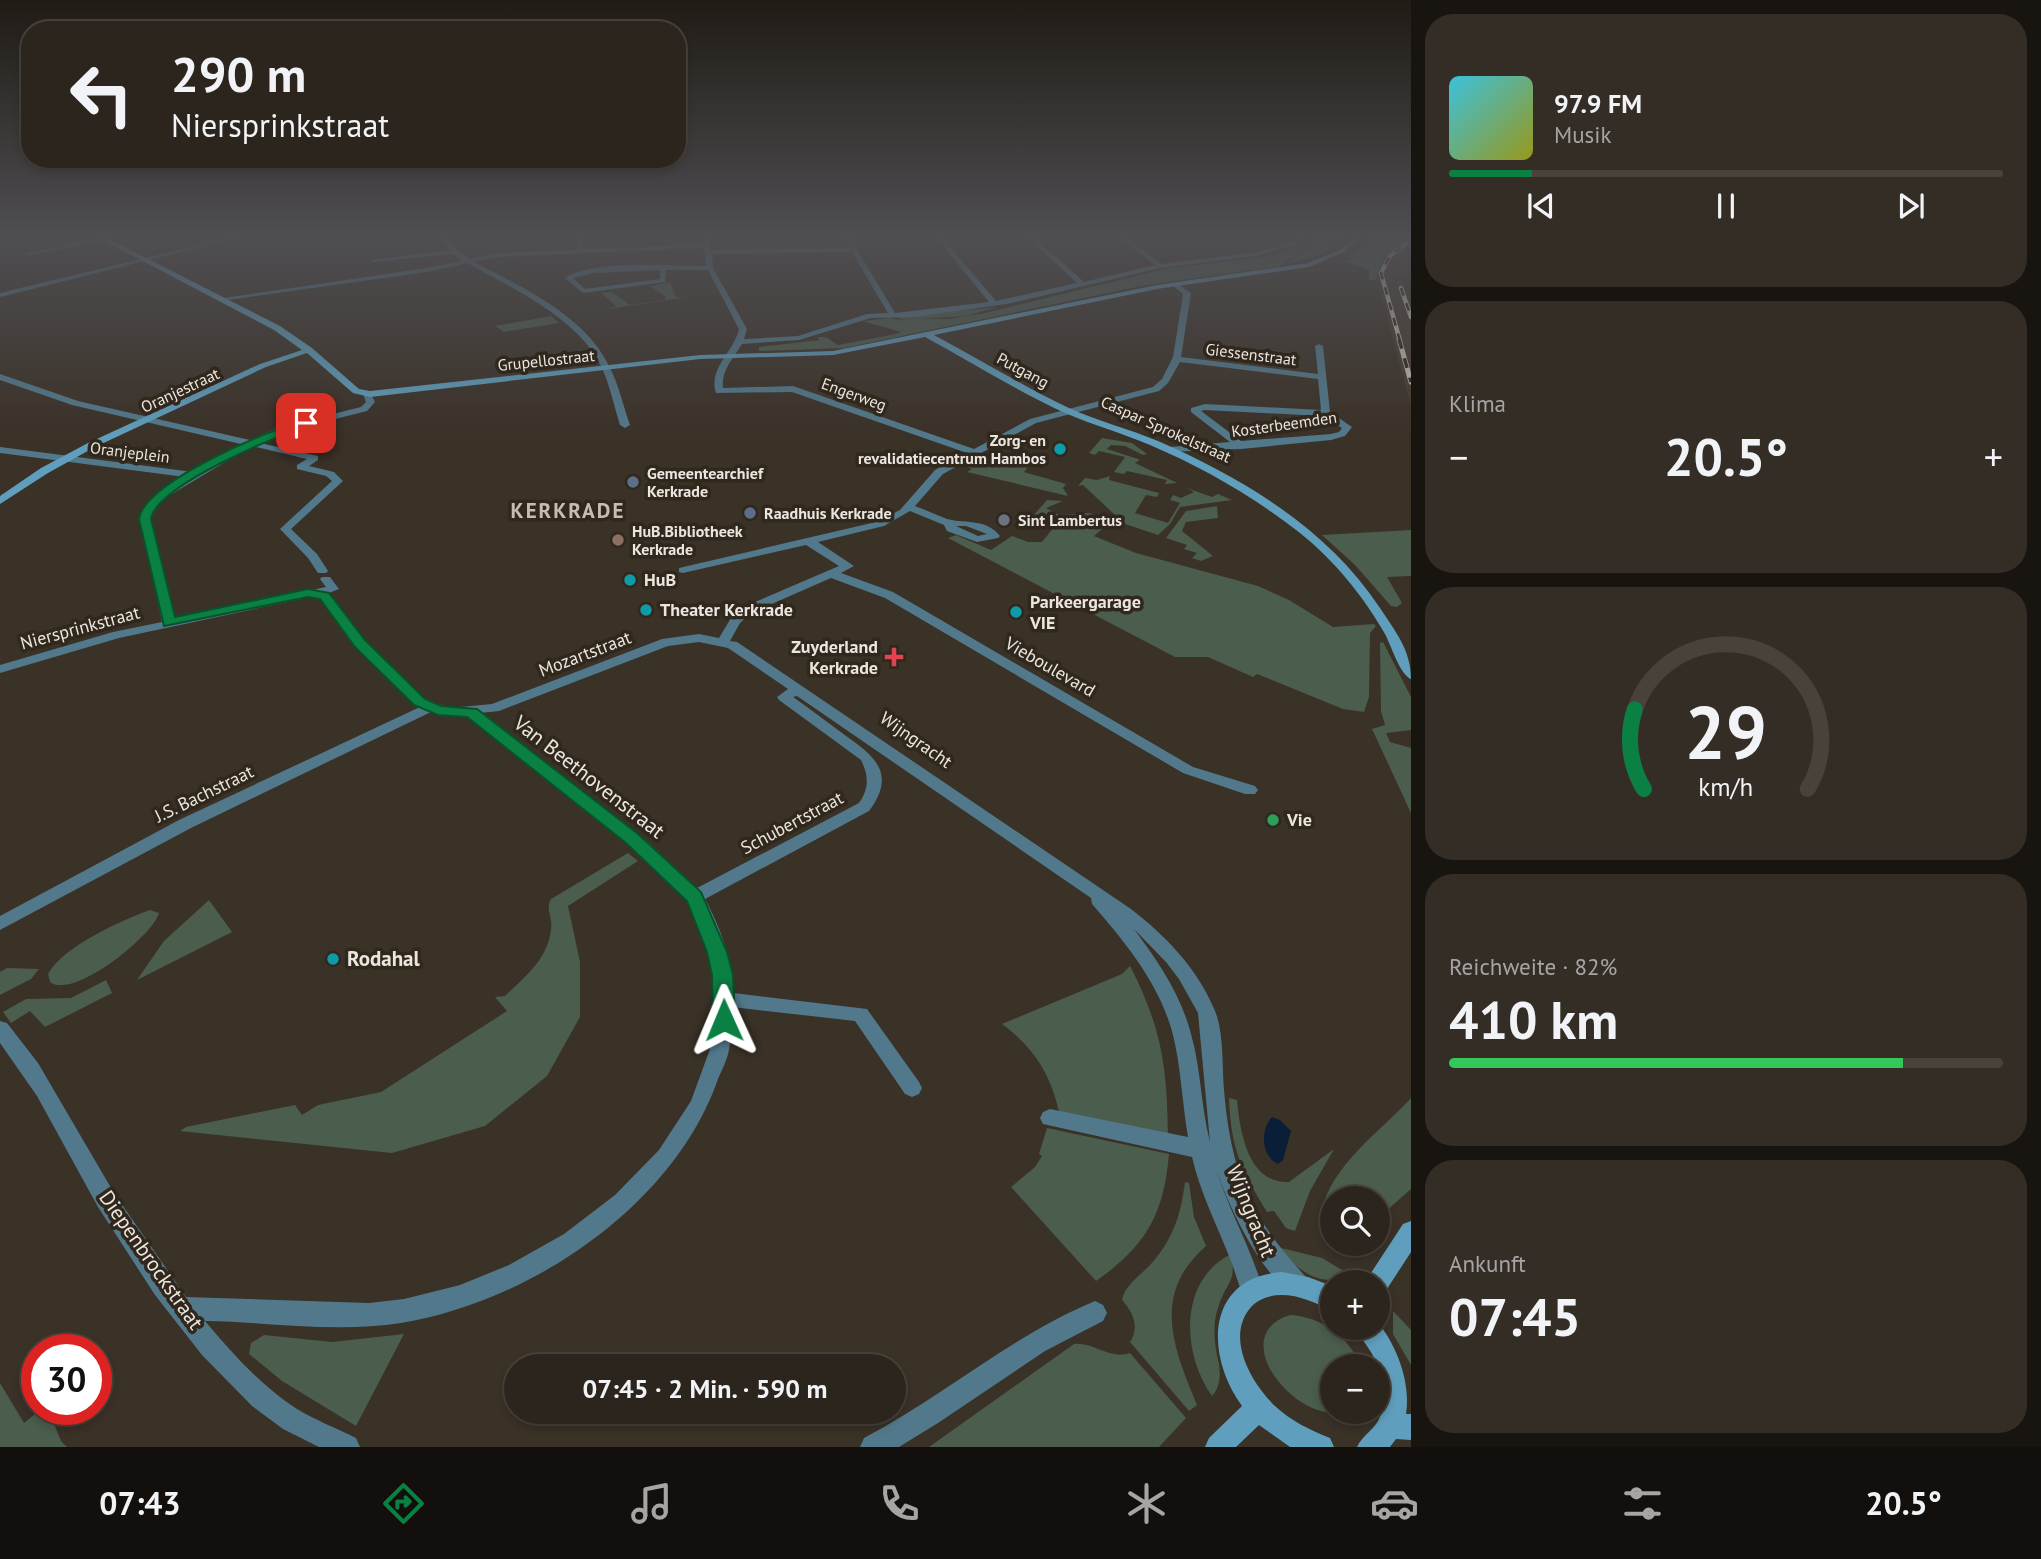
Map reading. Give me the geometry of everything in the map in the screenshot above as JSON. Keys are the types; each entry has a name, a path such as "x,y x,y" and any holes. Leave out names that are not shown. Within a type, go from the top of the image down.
{"main road":[{"path":"230,304 277,328 356,391 369,398"},
{"name":"Grupellostraat","path":"369,398 606,367 729,355 816,355 1080,304"},
{"name":"Putgang","path":"928,335 1067,410"},
{"name":"Oranjestraat","path":"1,500 64,459 273,362 309,351"},
{"name":"Caspar Sprokelstraat","path":"1067,410 1170,450 1241,486 1313,538 1354,579 1377,607 1411,675"},
{"path":"1386,1270 1411,1232"},
{"path":"1320,1294 1298,1285 1273,1284 1252,1290 1238,1301 1230,1317 1227,1337 1231,1360 1242,1385 1258,1407 1282,1428 1321,1447"},
{"path":"1370,1447 1382,1442 1403,1426 1400,1391 1403,1377 1377,1340"},
{"path":"1218,1447 1258,1407"}],"street":[{"path":"546,304 588,341 606,367 625,425"},
{"path":"729,304 743,329 741,342 729,355"},
{"path":"885,304 893,316"},
{"path":"741,342 799,338 870,316 893,316 994,304"},
{"path":"683,570 880,524 909,507 939,472 1039,418 1134,397 1156,389 1172,375 1185,304"},
{"name":"Kosterbeemden","path":"1170,450 1331,437 1347,430 1344,423 1326,413 1318,346"},
{"name":"Engerweg","path":"729,355 718,372 719,391 793,389 974,452"},
{"name":"Giessenstraat","path":"1176,359 1322,377"},
{"path":"0,377 63,399 248,444"},
{"path":"169,623 145,513 156,499 192,475 248,444 280,430 361,410 369,398"},
{"path":"1238,443 1194,410 1205,407 1326,413"},
{"name":"Niersprinkstraat","path":"0,669 89,642 316,593 327,580 313,556 285,529 338,481 330,474 301,467 316,458 248,444"},
{"name":"Oranjeplein","path":"0,450 192,475"},
{"path":"909,507 949,523"},
{"path":"718,641 745,611 848,566 807,540"},
{"name":"Vieboulevard","path":"832,574 888,595 1188,770 1250,790"},
{"path":"316,593 325,596 360,643 419,702 429,708 471,713"},
{"name":"Wijngracht","path":"718,641 799,689 1087,888 1123,909 1156,938 1198,993 1207,1013 1214,1050 1212,1152 1216,1200 1238,1246 1252,1290"},
{"name":"Mozartstraat","path":"471,713 494,708 666,642 718,641"},
{"name":"Schubertstraat","path":"695,897 864,807 872,798 876,777 873,767 866,757 784,697 799,689"},
{"name":"J.S. Bachstraat","path":"0,924 185,824 429,708"},
{"name":"Van Beethovenstraat","path":"183,1309 266,1311 325,1317 404,1311 482,1290 547,1258 606,1217 647,1182 680,1139 715,1064 724,1020 724,999 717,952 695,897 640,845 471,713"},
{"name":"Wijngracht","path":"1087,888 1142,953 1173,1008 1212,1152 1241,1206 1279,1265 1298,1285"},
{"path":"724,999 860,1014 912,1088"},
{"name":"Diepenbrockstraat","path":"0,1029 22,1055 85,1158 106,1199 183,1309 232,1371 285,1416 347,1447"},
{"path":"1050,1118 1212,1152"},
{"path":"873,1447 933,1413 1033,1341 1095,1313"}],"shaded area":[{"path":"1383,304 1411,304 1411,406"}],"green space":[{"path":"613,304 644,304 607,309 616,306"},
{"path":"1024,304 1057,304 844,348 759,351 759,347 819,340 817,337 826,337 838,345 901,332 863,321 889,318 907,321 894,317 998,307 966,316 919,319 949,319 985,313"},
{"path":"551,316 559,323 504,332 495,326"},
{"path":"1102,438 1132,443 1147,454 1143,455 1125,446 1111,445 1107,449 1138,459 1140,460 1135,463 1177,483 1165,484 1167,480 1127,471 1124,474 1114,472 1125,457 1099,451 1095,455 1089,453"},
{"path":"990,453 1028,467 1024,472 1066,484 1063,488 1068,496 967,472 972,469 967,467 981,464 979,459"},
{"path":"1110,476 1109,480 1159,493 1157,497 1146,495 1135,513 1168,523 1180,503 1170,500 1173,495 1181,498 1194,492 1187,488 1212,497 1218,494 1232,500 1180,507 1170,524 1158,535 1116,521 1106,526 1088,520 1086,523 1102,529 1094,536 1136,553 1258,586 1289,600 1333,627 1374,624 1376,626 1370,633 1369,697 1364,712 1343,709 1257,674 1253,677 1208,657 1175,657 948,538 956,535 991,550 1012,536 1028,542 1042,542 1054,527 1036,522 1039,518 1033,516 1047,500 1063,501 1046,508 1059,515 1090,513 1105,520 1115,515 1083,485 1078,486 1085,478 1097,480"},
{"path":"1217,506 1218,518 1186,522 1182,531 1213,556 1201,561 1192,558 1197,553 1184,549 1187,545 1166,538 1186,511"},
{"path":"1411,530 1411,576 1387,577 1402,603 1397,607 1391,606 1355,565 1322,535"},
{"path":"1383,642 1411,697 1411,730 1386,733 1390,742 1411,748 1411,813 1372,729 1385,725 1381,711 1380,643"},
{"path":"628,853 638,861 568,906 580,962 580,1017 547,1076 485,1126 392,1153 180,1131 186,1127 295,1105 302,1115 318,1105 381,1092 507,1011 495,997 505,996 540,958 549,940 551,899"},
{"path":"209,900 232,932 137,980 164,941"},
{"path":"150,910 159,913 153,924 128,950 110,963 76,982 61,985 50,982 48,974 66,954 124,920"},
{"path":"1130,966 1149,1009 1161,1048 1168,1136 1059,1112 1051,1085 1039,1062 1023,1042 1002,1024 1122,974"},
{"path":"7,968 39,969 31,979 0,995 0,972"},
{"path":"106,980 112,993 45,1027 30,1011 11,1023 3,1012 26,999 71,998"},
{"path":"1229,1098 1237,1100 1244,1141 1255,1165 1264,1175 1289,1182 1334,1149 1310,1191 1295,1231 1286,1228 1274,1211 1267,1212 1244,1171 1232,1132"},
{"path":"1411,1098 1411,1189 1390,1208 1390,1186 1331,1186 1363,1145"},
{"path":"1047,1128 1169,1154 1163,1194 1149,1227 1128,1255 1096,1281 1011,1187 1035,1167 1042,1156 1039,1154"},
{"path":"1185,1182 1189,1183 1194,1217 1206,1246 1189,1264 1178,1283 1173,1302 1175,1342 1197,1405 1189,1411 1130,1342 1135,1325 1122,1300 1127,1288 1152,1263 1168,1240 1179,1213"},
{"path":"1277,1247 1322,1258 1342,1270 1320,1270 1320,1278 1291,1262"},
{"path":"1231,1254 1232,1276 1215,1319 1220,1374 1219,1384 1212,1396 1195,1359 1190,1318 1202,1281 1214,1266"},
{"path":"1393,1311 1411,1330 1411,1365 1393,1334"},
{"path":"1290,1315 1313,1320 1320,1323 1320,1340 1344,1340 1355,1354 1320,1354 1320,1410 1305,1404 1288,1391 1274,1375 1265,1357 1264,1340 1272,1325"},
{"path":"404,1334 356,1426 282,1381 249,1354 251,1343 264,1335 332,1342"},
{"path":"1074,1344 1108,1353 1130,1353 1186,1418 1159,1447 929,1447"},
{"path":"0,1383 21,1418 21,1425 54,1425 61,1441 67,1447 0,1447"}],"water":[{"path":"1272,1117 1280,1120 1291,1131 1283,1160 1278,1164 1268,1155 1264,1142 1265,1129"}],"railway":[{"path":"1390,304 1400,341"},
{"path":"1406,304 1411,317"},
{"path":"1399,339 1411,382"}],"place":[{"name":"Zorg- en revalidatiecentrum Hambos","path":"1060,449"},
{"name":"Gemeentearchief Kerkrade","path":"633,482"},
{"name":"Raadhuis Kerkrade","path":"750,513"},
{"name":"Sint Lambertus","path":"1004,520"},
{"name":"HuB.Bibliotheek Kerkrade","path":"618,540"},
{"name":"HuB","path":"630,580"},
{"name":"Theater Kerkrade","path":"646,610"},
{"name":"Parkeergarage VIE","path":"1016,612"},
{"name":"Zuyderland Kerkrade","path":"894,657"},
{"name":"Vie","path":"1273,820"},
{"name":"Rodahal","path":"333,959"}],"district":[{"name":"KERKRADE","path":"568,511"}],"route":[{"path":"306,423 275,432 221,458 160,496 146,509 145,519 169,623 308,593 325,596 360,643 419,702 438,710 471,713 632,839 695,897 717,952 723,975 724,1020"}]}
